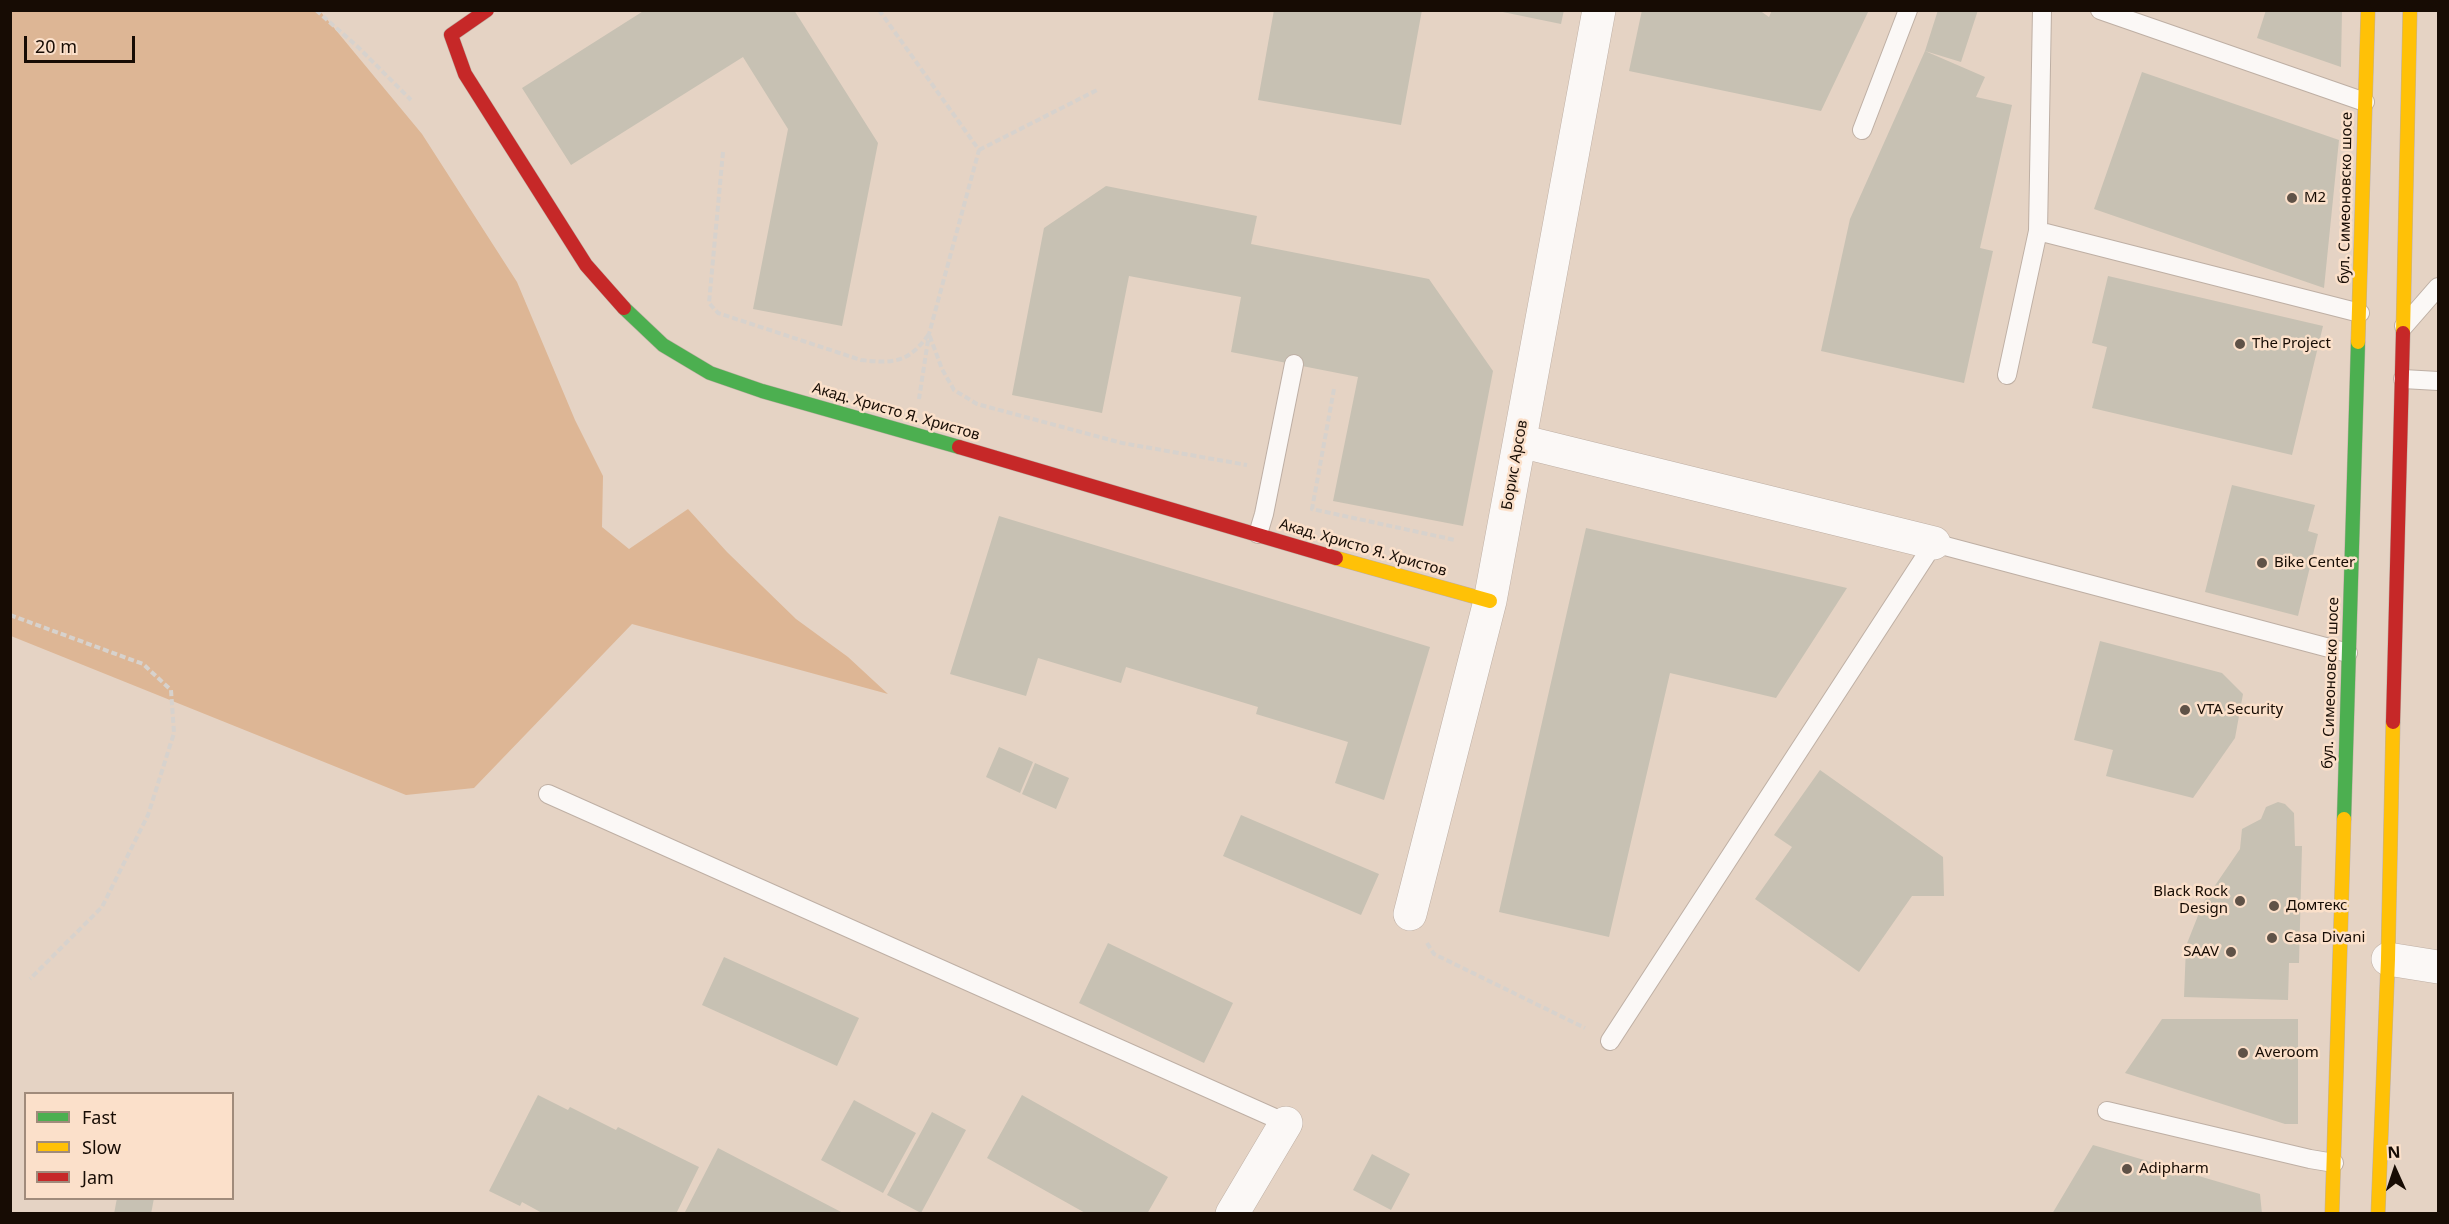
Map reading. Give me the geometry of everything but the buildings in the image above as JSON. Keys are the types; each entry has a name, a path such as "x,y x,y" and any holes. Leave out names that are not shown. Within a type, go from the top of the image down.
{"main road":[{"name":"Акад. Христо Я. Христов","path":"486,10 451,35 465,75 586,265 614,298 663,345 710,373 762,392 912,433 1365,567 1491,601"},
{"name":"бул. Симеоновско шосе","path":"2332,1214 2368,10"},
{"path":"2378,1214 2388,960 2410,10"}],"street":[{"name":"Борис Арсов","path":"1410,914 1491,601 1599,10"},
{"path":"1520,441 1934,543"},
{"path":"2388,960 2439,967"},
{"path":"1232,1214 1286,1123"}],"lane":[{"path":"1862,130 1908,10"},
{"path":"2007,375 2038,231 2042,10"},
{"path":"2100,10 2365,102"},
{"path":"2038,231 2360,313"},
{"path":"2404,326 2439,287"},
{"path":"1257,534 1264,514 1294,364"},
{"path":"2403,379 2439,381"},
{"path":"1610,1041 1934,543 2348,653"},
{"path":"548,794 1286,1123"},
{"path":"2107,1111 2334,1163"}],"path":[{"path":"316,10 359,48 411,100"},
{"path":"879,10 979,150"},
{"path":"912,433 929,334 979,150 1097,90"},
{"path":"723,152 709,303 718,313 861,360 881,362 899,360 917,350 929,334"},
{"path":"929,334 942,369 954,390 977,404 1122,443 1249,465"},
{"path":"1334,389 1312,509 1455,540"},
{"path":"10,615 143,664 171,690 174,733 148,814 102,907 30,979"},
{"path":"1410,914 1434,954 1610,1041"}],"shaded area":[{"path":"10,11 320,11 422,134 517,282 575,420 603,476 602,527 629,549 688,509 727,552 796,619 848,657 888,694 632,624 474,788 406,795 11,636"}],"traffic: fast":[{"path":"624,308 663,345 710,373 762,391 959,447"},
{"path":"2344,819 2358,342"}],"traffic: slow":[{"path":"2358,342 2368,10"},
{"path":"2403,333 2410,10"},
{"path":"1336,558 1490,601"},
{"path":"2378,1214 2388,959 2393,722"},
{"path":"2332,1214 2344,819"}],"traffic: jam":[{"path":"487,10 451,35 465,74 586,265 624,308"},
{"path":"2393,722 2403,333"},
{"path":"959,447 1336,558"}],"place":[{"name":"M2","path":"2292,198"},
{"name":"The Project","path":"2240,344"},
{"name":"Bike Center","path":"2262,563"},
{"name":"VTA Security","path":"2185,710"},
{"name":"Black Rock Design","path":"2240,901"},
{"name":"Домтекс","path":"2274,906"},
{"name":"Casa Divani","path":"2272,938"},
{"name":"SAAV","path":"2231,952"},
{"name":"Averoom","path":"2243,1053"},
{"name":"Adipharm","path":"2127,1169"}]}
